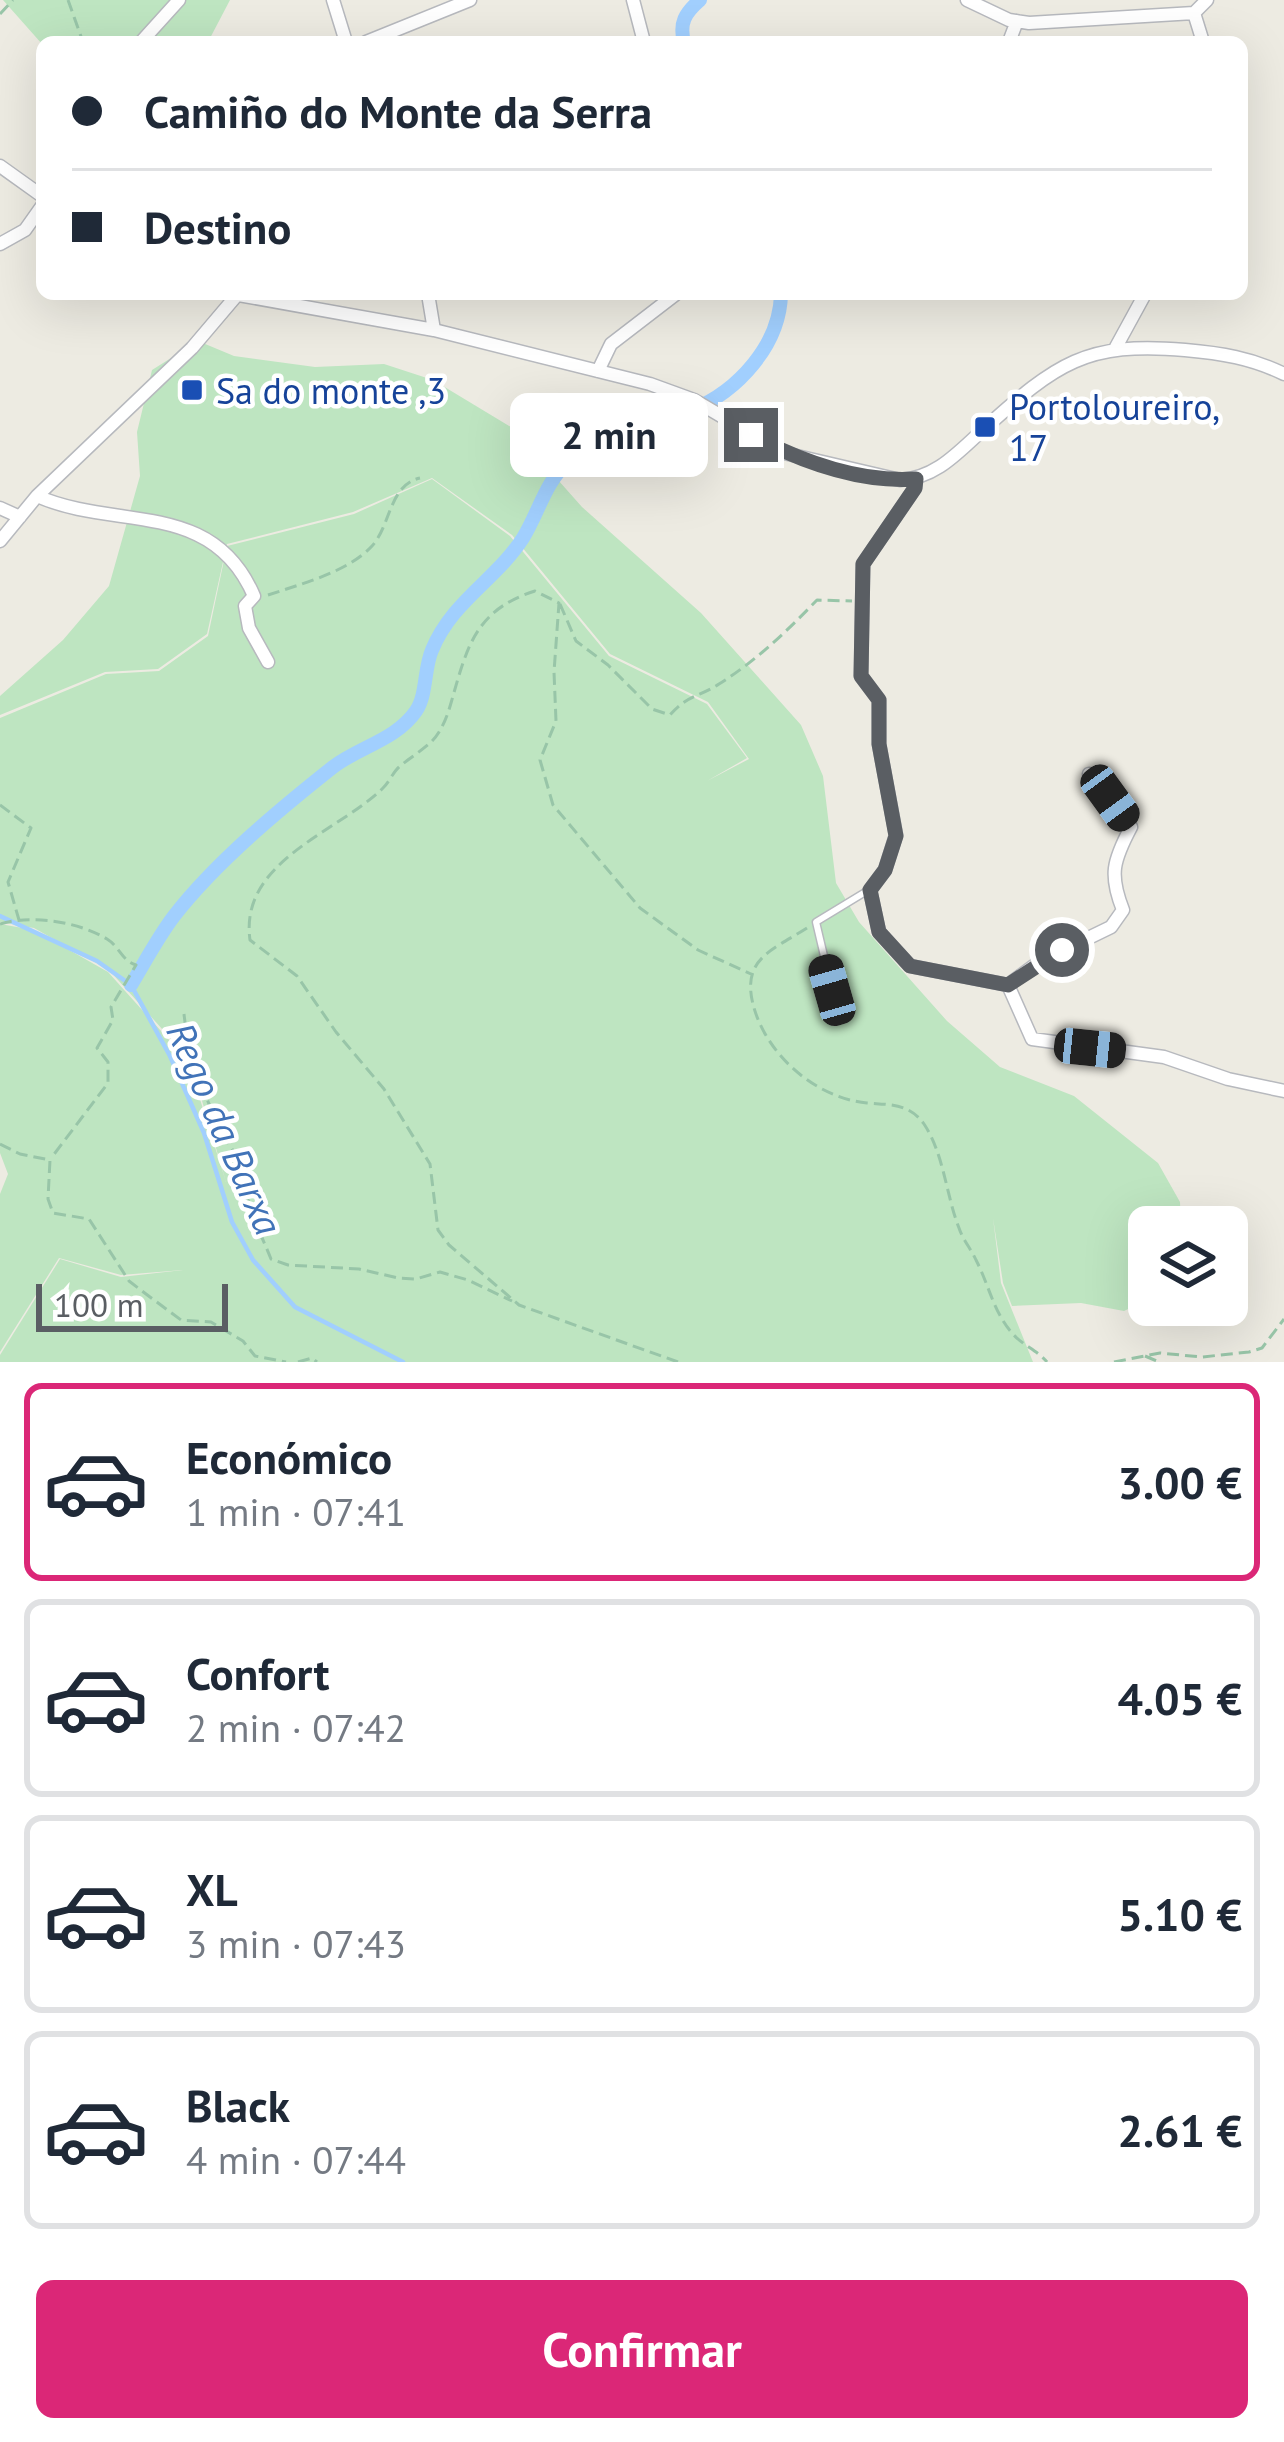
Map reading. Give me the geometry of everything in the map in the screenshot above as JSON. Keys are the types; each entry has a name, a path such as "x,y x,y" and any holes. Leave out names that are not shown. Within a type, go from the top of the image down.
{"street":[{"path":"146,36 179,0"},
{"path":"333,0 344,36"},
{"path":"381,36 470,0"},
{"path":"633,0 642,36"},
{"path":"967,0 1017,21 1194,13 1207,0"},
{"path":"1194,13 1201,36"},
{"path":"1011,36 1017,21"},
{"path":"0,166 36,192"},
{"path":"0,244 26,230 36,215"},
{"path":"0,542 37,496 192,348 231,300"},
{"path":"263,300 434,330 598,371 694,400 784,453 869,476 916,479 940,468 1047,375 1116,347 1233,356 1284,374"},
{"path":"429,300 434,330"},
{"path":"598,371 611,344 668,300"},
{"path":"1116,347 1142,300"},
{"path":"916,479 863,564 861,676 879,700 879,744 896,836 885,870 870,890 879,932 910,966 1008,985 1039,962 1111,927 1123,910 1112,881 1131,827 1089,774"},
{"path":"37,496 83,513 177,524 230,557 242,569 254,596 245,606 248,628 268,662"},
{"path":"0,508 20,517"},
{"path":"1008,985 1032,1039 1164,1057 1228,1079 1284,1091"}],"lane":[{"path":"848,1008 832,990 816,922 870,890"}],"path":[{"path":"0,14 13,0"},
{"path":"68,0 81,36"},
{"path":"254,596 297,585 364,552 379,536 402,487 419,478"},
{"path":"519,1305 437,1229 430,1164 385,1090 297,976 250,940 247,917 257,892 286,857 384,787 397,769 435,739 448,714 462,660 490,613 511,599 535,591 559,603 576,641 652,709 670,715 684,698 722,682 772,646 817,600 860,601"},
{"path":"559,603 556,721 540,760 553,806 640,908 698,950 751,974"},
{"path":"0,805 31,828 8,882 19,920"},
{"path":"0,924 19,920 68,925 106,939 127,963 136,965 111,1006 113,1020 98,1048 108,1062 108,1083 50,1160 53,1213 89,1219 129,1281 182,1320 212,1322 243,1341 255,1356 286,1362"},
{"path":"816,922 767,953 751,974 748,988 761,1031 774,1051 806,1078 866,1103 906,1108 923,1123 960,1232 1000,1318 1017,1339 1047,1362"},
{"path":"184,1014 188,1052 231,1150 245,1168 243,1197 272,1259 398,1278 440,1272 678,1362"},
{"path":"0,1144 50,1160"},
{"path":"1114,1362 1181,1353 1202,1358 1249,1352 1273,1338 1284,1319"},
{"path":"1144,1356 1159,1362"},
{"path":"298,1362 312,1358 317,1362"}],"green space":[{"path":"3,0 230,0 211,36 36,37"},
{"path":"198,341 234,356 315,367 384,364 433,380 511,427 582,507 701,613 801,725 823,776 836,883 859,922 947,1021 1000,1067 1074,1096 1158,1163 1180,1206 1128,1206 1128,1309 1081,1303 1012,1306 1003,1283 993,1218 1001,1283 1033,1362 0,1362 60,1259 121,1277 183,1270 121,1275 59,1258 0,1352 0,1194 8,1174 0,1153 0,924 34,930 108,972 188,1061 226,1182 190,1060 109,970 34,928 0,922 0,718 106,674 159,671 208,636 227,546 354,514 432,479 510,536 609,656 707,704 747,758 707,781 749,759 708,702 610,654 512,535 432,478 353,512 227,544 207,634 158,669 105,672 0,715 0,696 63,640 109,586 140,476 137,432 152,370"}],"waterway":[{"path":"683,36 684,19 700,0"},
{"path":"131,985 174,916 229,856 333,767 408,721 420,705 429,657 441,633 523,538 561,469 586,447 626,424 653,415 687,412 725,391 765,348 780,300"},
{"name":"Rego da Barxa","path":"0,916 97,961 131,985 170,1056 204,1133 232,1222 253,1260 295,1307 403,1362"}],"place":[{"name":"Sa do monte ,3","path":"192,390"},
{"name":"Portoloureiro, 17","path":"985,427"}],"route":[{"path":"751,435 816,463 869,476 916,479 915,488 863,564 861,676 879,700 879,744 896,836 885,870 870,890 879,932 910,966 1008,985 1062,950"}]}
